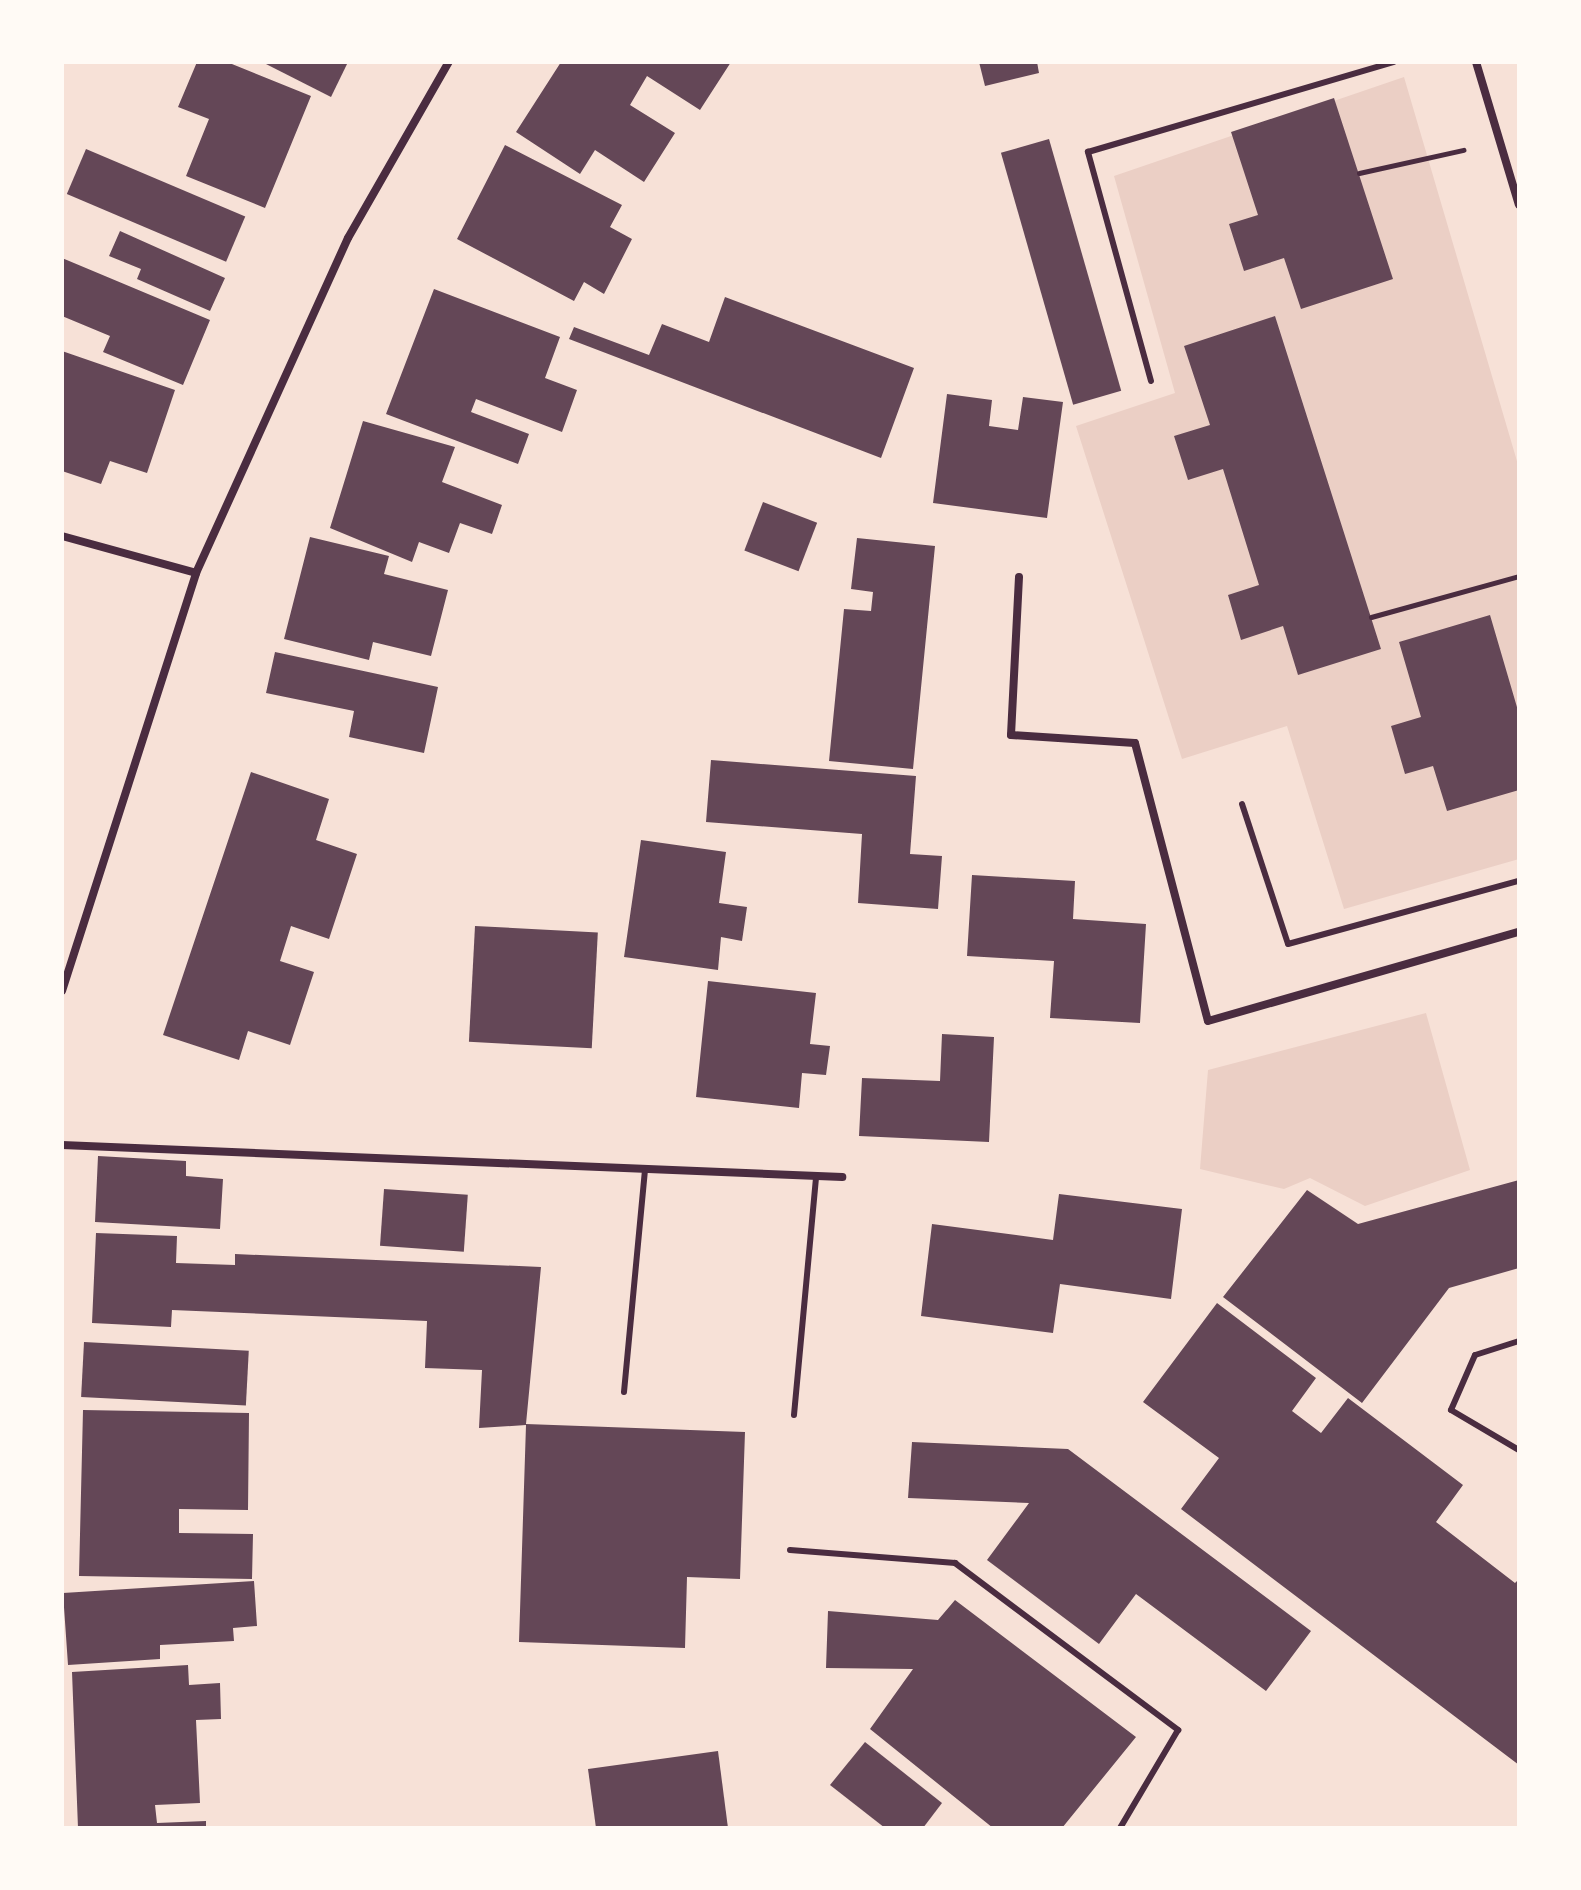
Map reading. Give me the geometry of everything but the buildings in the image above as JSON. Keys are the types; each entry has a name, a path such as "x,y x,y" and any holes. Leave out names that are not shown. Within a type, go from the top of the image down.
{"street":[{"path":"62,991 196,573 348,238 449,62"},
{"path":"1476,62 1519,205"},
{"path":"62,536 196,573"},
{"path":"1019,577 1011,735 1135,743 1208,1021 1519,932"},
{"path":"62,1145 842,1177"}],"lane":[{"path":"1151,381 1088,152 1394,62"},
{"path":"1242,804 1288,944 1519,881"},
{"path":"624,1392 645,1169"},
{"path":"794,1415 816,1176"},
{"path":"1519,1341 1475,1355 1451,1410 1519,1450"},
{"path":"790,1550 955,1563 1178,1730 1120,1828"}],"path":[{"path":"1359,173 1500,142"},
{"path":"1371,617 1519,576"}],"shaded area":[{"path":"1404,77 1519,468 1519,859 1344,909 1287,726 1182,759 1076,426 1175,393 1114,176"},
{"path":"1426,1013 1470,1170 1365,1206 1310,1178 1284,1189 1200,1169 1208,1070"}]}
